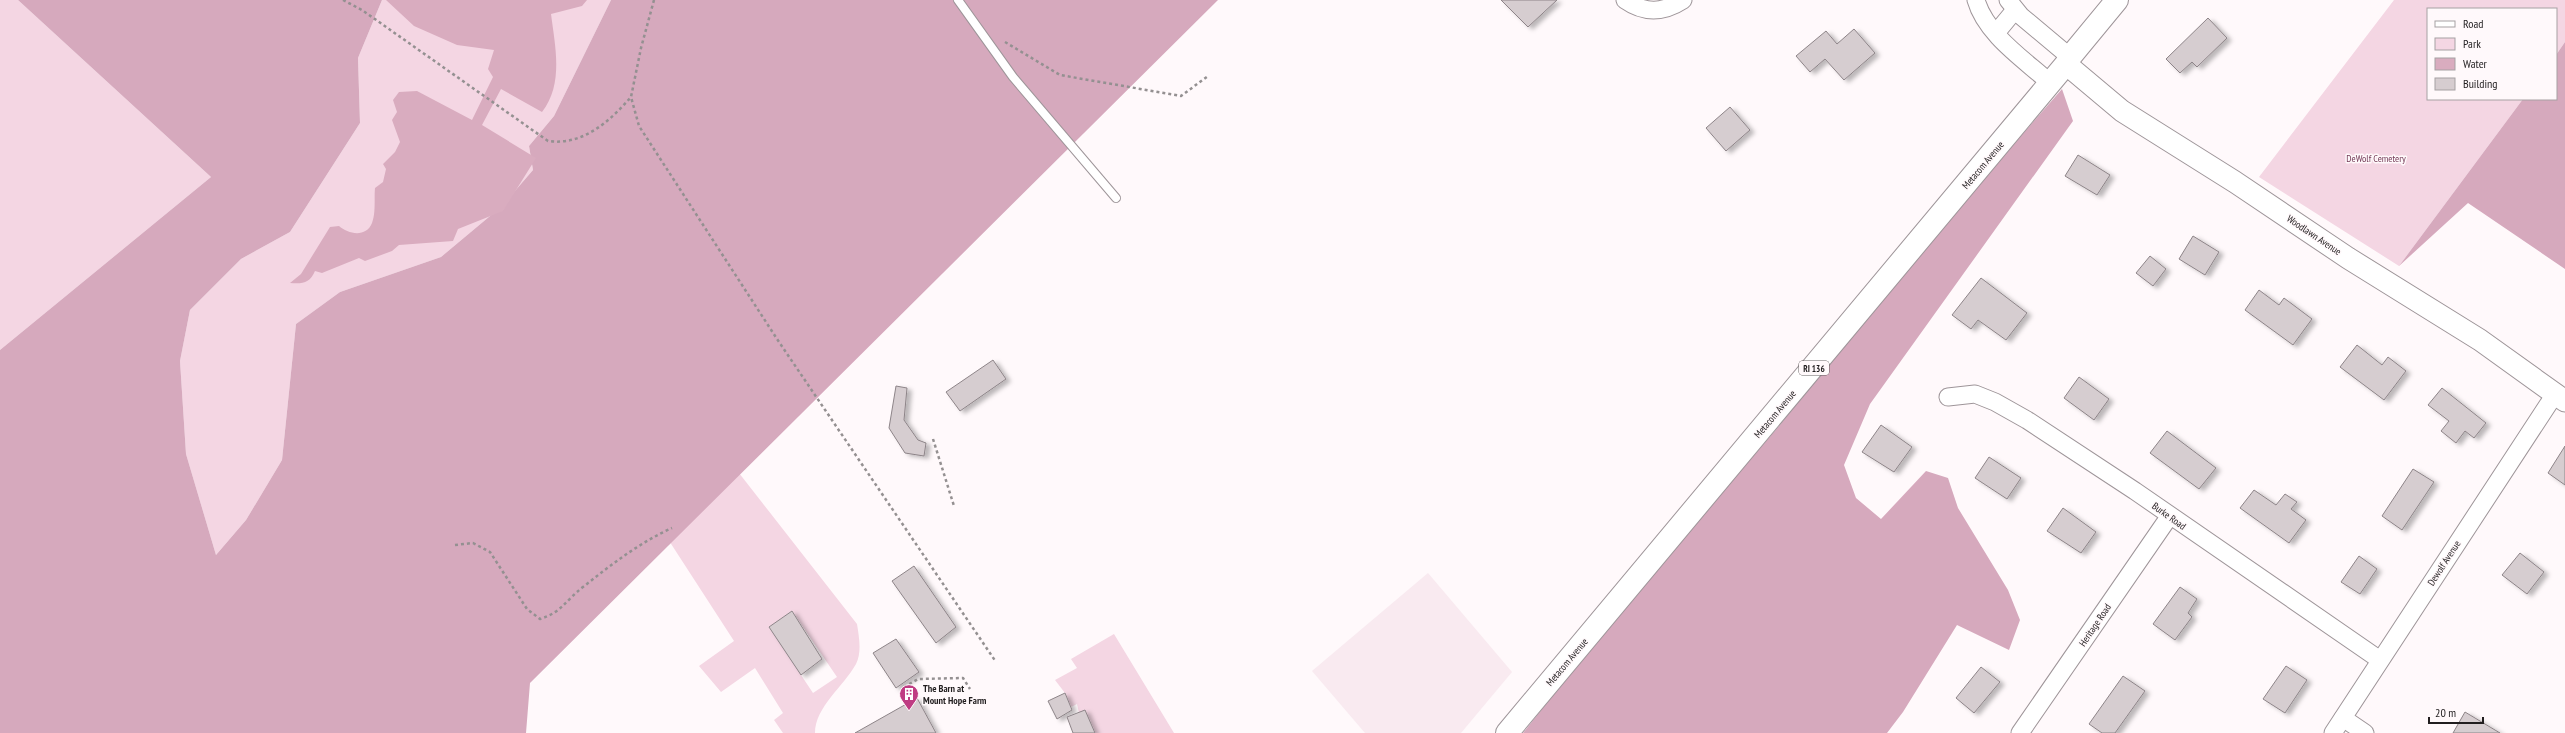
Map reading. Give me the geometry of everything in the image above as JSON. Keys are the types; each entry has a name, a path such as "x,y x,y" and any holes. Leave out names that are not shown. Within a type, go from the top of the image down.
{"main road":[{"name":"Metacom Avenue","path":"1507,733 2050,83 2117,0"}],"street":[{"path":"1625,0 1640,9 1656,11 1668,9 1683,0"},
{"path":"1976,0 1985,19 1996,33 2050,83"},
{"path":"1996,33 2012,5 2068,61"},
{"name":"Woodlawn Avenue","path":"2068,61 2122,111 2235,182 2348,258 2480,340 2560,397"},
{"name":"Burke Road","path":"1948,397 1975,394 1995,402 2135,491 2169,517 2380,660"},
{"name":"Dewolf Avenue","path":"2333,733 2380,660 2560,397"},
{"name":"Heritage Road","path":"2020,733 2169,517"},
{"path":"2343,718 2365,733"}],"lane":[{"path":"958,0 1013,77 1116,198"}],"path":[{"path":"343,0 362,10 548,141 564,143 593,132 616,114 631,97"},
{"path":"654,0 641,48 631,97 639,126 672,179 996,662"},
{"path":"1000,37 1060,75 1181,96 1208,76"},
{"path":"933,439 954,506"},
{"path":"454,545 473,543 490,552 527,609 540,619 555,615 574,594 624,554 649,539 672,528"},
{"path":"904,687 918,678 963,678 970,689"}],"shaded area":[{"path":"18,0 382,0 358,58 360,123 290,232 241,259 190,310 180,361 186,454 216,555 246,520 282,460 296,324 340,292 441,257 502,206 533,170 529,146 554,116 611,0 1218,0 530,683 526,733 0,733 0,350 211,177"},
{"path":"2565,42 2565,269 2468,203 2399,266 2522,100 2557,100 2557,54"},
{"path":"2062,89 2073,121 1870,404 1844,465 1856,498 1881,519 1926,471 1948,478 1958,508 2008,590 2020,620 2009,650 1957,625 1903,712 1887,733 1523,733 1607,627 1779,426 1904,269"},
{"path":"1428,573 1512,672 1461,733 1365,733 1312,671"}],"green space":[{"path":"0,0 18,0 211,177 0,350"},
{"path":"382,0 611,0 554,116 529,146 533,170 502,206 441,257 340,292 296,324 282,460 246,520 216,555 186,454 180,361 190,310 241,259 290,232 360,123 358,58"},
{"name":"DeWolf Cemetery","path":"2394,0 2565,0 2565,42 2557,54 2557,8 2427,8 2427,100 2522,100 2399,266 2259,177"},
{"path":"739,473 857,624 860,644 858,659 851,672 831,697 820,714 816,723 815,733 783,733 774,720 783,713 755,668 721,692 699,666 734,641 664,533","holes":["792,611 837,677 813,693 769,627"]},
{"path":"1114,634 1174,733 1095,733 1079,713 1077,704 1071,707 1065,693 1055,680 1077,668 1071,659"}],"water":[{"path":"386,0 587,0 582,6 551,14 556,52 556,77 549,101 542,112 501,89 482,125 536,158 503,211 458,229 453,241 399,245 392,251 365,261 359,258 322,273 315,271 311,278 306,282 290,283 301,274 330,227 339,226 352,233 361,233 366,231 372,223 375,188 383,182 386,169 383,164 395,152 400,142 392,120 397,112 393,100 399,92 417,91 472,120 493,77 488,69 494,50 457,45 414,26"}],"building":[{"path":"1501,0 1557,0 1528,27"},
{"path":"2208,18 2227,38 2197,67 2192,62 2180,73 2166,59"},
{"path":"1854,29 1875,53 1844,80 1825,59 1810,72 1796,56 1826,31 1837,44"},
{"path":"1730,107 1750,130 1726,151 1706,128"},
{"path":"2078,155 2110,175 2097,195 2065,176"},
{"path":"2193,236 2219,252 2205,275 2179,259"},
{"path":"2150,256 2166,269 2153,286 2136,273"},
{"path":"1981,278 2027,313 2006,340 1978,320 1971,329 1952,315"},
{"path":"2259,290 2279,305 2284,298 2312,319 2293,345 2245,310"},
{"path":"2357,345 2382,365 2388,357 2406,371 2384,400 2340,367"},
{"path":"993,360 1006,379 960,411 946,392"},
{"path":"2079,377 2109,399 2094,420 2064,398"},
{"path":"896,386 907,388 904,420 918,440 926,443 924,456 905,453 889,428"},
{"path":"2442,388 2486,423 2474,438 2465,431 2456,443 2441,431 2449,421 2428,405"},
{"path":"1881,425 1912,447 1894,472 1862,452"},
{"path":"2167,431 2216,468 2199,489 2150,453"},
{"path":"2565,446 2565,485 2548,473"},
{"path":"1989,457 2021,478 2007,499 1975,478"},
{"path":"2413,469 2434,482 2402,530 2382,516"},
{"path":"2254,490 2276,505 2285,494 2297,502 2291,509 2306,520 2289,543 2240,508"},
{"path":"2063,508 2096,532 2081,553 2047,531"},
{"path":"2520,553 2544,572 2527,594 2502,575"},
{"path":"2359,556 2377,569 2360,594 2341,582"},
{"path":"914,566 956,627 936,643 892,581"},
{"path":"2180,587 2197,599 2188,613 2192,617 2175,640 2153,624"},
{"path":"792,611 822,659 801,675 769,627"},
{"path":"896,639 919,672 896,688 873,653"},
{"path":"2286,666 2307,680 2285,713 2263,699"},
{"path":"1981,667 2000,682 1974,713 1956,698"},
{"path":"2123,676 2145,691 2115,733 2102,733 2089,724"},
{"path":"1065,693 1072,710 1057,719 1048,701"},
{"name":"The Barn at Mount Hope Farm","path":"917,698 936,733 855,733"},
{"path":"1085,710 1095,733 1073,733 1067,717"},
{"path":"2465,712 2500,733 2453,733"}],"place":[{"name":"The Barn at Mount Hope Farm","path":"909,711"}]}
